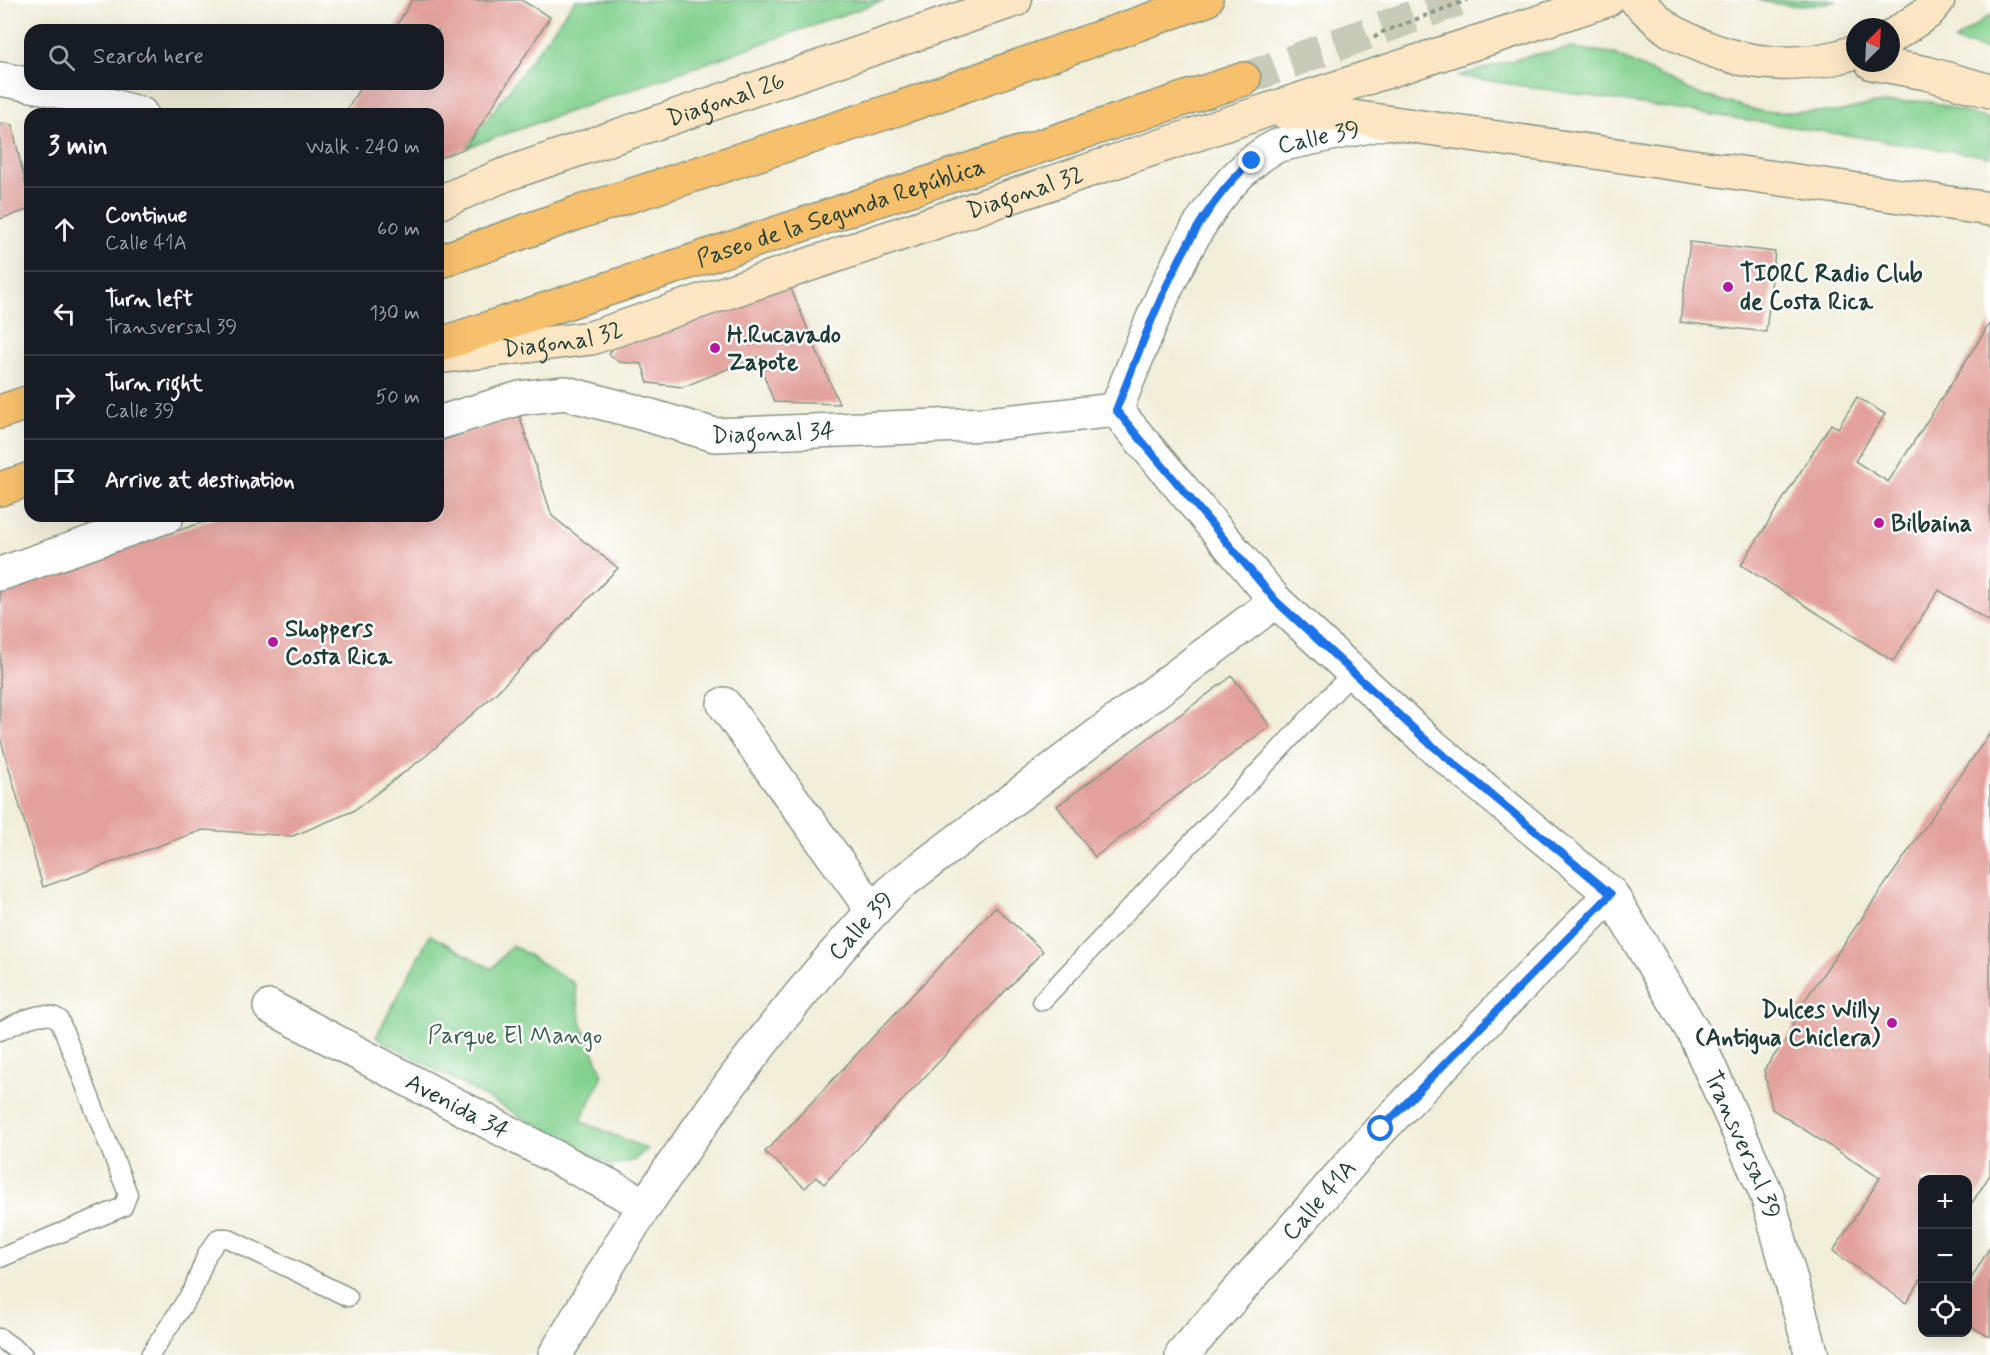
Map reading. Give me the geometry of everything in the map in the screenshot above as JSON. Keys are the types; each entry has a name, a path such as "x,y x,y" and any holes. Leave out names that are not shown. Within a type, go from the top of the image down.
{"highway":[{"path":"444,260 577,213 900,108 1206,0"},
{"name":"Paseo de la Segunda República","path":"444,343 1244,78"},
{"path":"0,412 24,404"},
{"path":"0,489 24,481"}],"main road":[{"name":"Diagonal 26","path":"444,200 504,175 1015,0"},
{"name":"Diagonal 32","path":"444,356 591,338 1262,112 1607,0"},
{"path":"1636,0 1669,29 1718,53 1772,64 1846,59"},
{"path":"1900,31 1927,13 1938,0"},
{"path":"1900,68 1990,91"},
{"path":"1262,112 1338,115 1990,209"}],"street":[{"path":"0,79 24,84"},
{"path":"55,90 120,108"},
{"name":"Calle 39","path":"1116,410 1167,284 1195,234 1240,171 1263,152 1279,145 1388,122"},
{"name":"Diagonal 34","path":"444,421 520,398 565,393 715,435 987,424 1116,410"},
{"name":"Transversal 39","path":"1116,410 1276,601 1428,742 1611,894 1695,1035 1767,1196 1812,1355"},
{"path":"0,574 149,522"},
{"name":"Calle 39","path":"555,1355 646,1204 756,1049 873,911 896,887 1276,601"},
{"path":"724,704 873,911"},
{"name":"Calle 41A","path":"1182,1355 1381,1129 1611,894"},
{"name":"Avenida 34","path":"270,1007 646,1204"}],"lane":[{"path":"1042,1001 1353,672"},
{"path":"0,1031 40,1014 50,1014 59,1019 128,1194 123,1207 0,1258"},
{"path":"150,1355 193,1290 207,1254 219,1239 227,1238 348,1297"},
{"path":"0,1338 23,1355"}],"green space":[{"path":"575,0 885,0 466,148"},
{"path":"1758,0 1837,0 1818,5 1798,6"},
{"path":"1990,15 1990,51 1954,41"},
{"path":"1571,48 1612,53 1701,95 1763,112 1837,112 1873,104 1933,102 1990,120 1990,157 1457,76 1532,55"},
{"name":"Parque El Mango","path":"430,935 492,969 512,945 574,983 582,1024 603,1075 581,1121 647,1149 633,1161 611,1166 376,1037"}],"building":[{"path":"412,0 521,0 550,17 466,148 444,157 444,108 348,108 359,90 444,90 444,24 398,24"},
{"path":"0,123 12,125 24,178 24,211 0,219"},
{"name":"TI0RC Radio Club de Costa Rica","path":"1690,242 1775,252 1766,332 1680,322"},
{"name":"H.Rucavado Zapote","path":"789,284 839,404 774,402 757,357 683,387 648,383 642,364 619,362 609,354 618,341"},
{"name":"Bilbaina","path":"1990,323 1990,622 1939,590 1893,661 1741,565 1831,424 1838,428 1857,397 1885,414 1855,461 1888,482"},
{"name":"Shoppers Costa Rica","path":"519,415 552,516 618,568 496,693 427,755 353,811 293,836 203,830 43,887 0,737 0,591 203,522 444,522 444,440"},
{"path":"1232,676 1270,726 1095,857 1057,806"},
{"name":"Dulces Willy (Antigua Chiclera)","path":"1990,733 1990,1175 1972,1203 1972,1175 1918,1175 1918,1284 1906,1303 1833,1251 1880,1178 1772,1109 1764,1070 1792,1031 1794,1016"},
{"path":"995,907 1043,951 824,1184 816,1177 805,1188 765,1152"},
{"path":"1990,1247 1990,1337 1972,1327 1972,1277"}],"tunnel":[{"path":"1244,79 1458,0"}],"place":[{"name":"TI0RC Radio Club de Costa Rica","path":"1728,287"},
{"name":"H.Rucavado Zapote","path":"715,348"},
{"name":"Bilbaina","path":"1879,523"},
{"name":"Shoppers Costa Rica","path":"273,642"},
{"name":"Dulces Willy (Antigua Chiclera)","path":"1892,1023"}],"route":[{"path":"1252,161 1240,171 1222,194 1195,234 1167,284 1116,410 1276,601 1428,742 1611,894 1381,1129"}]}
